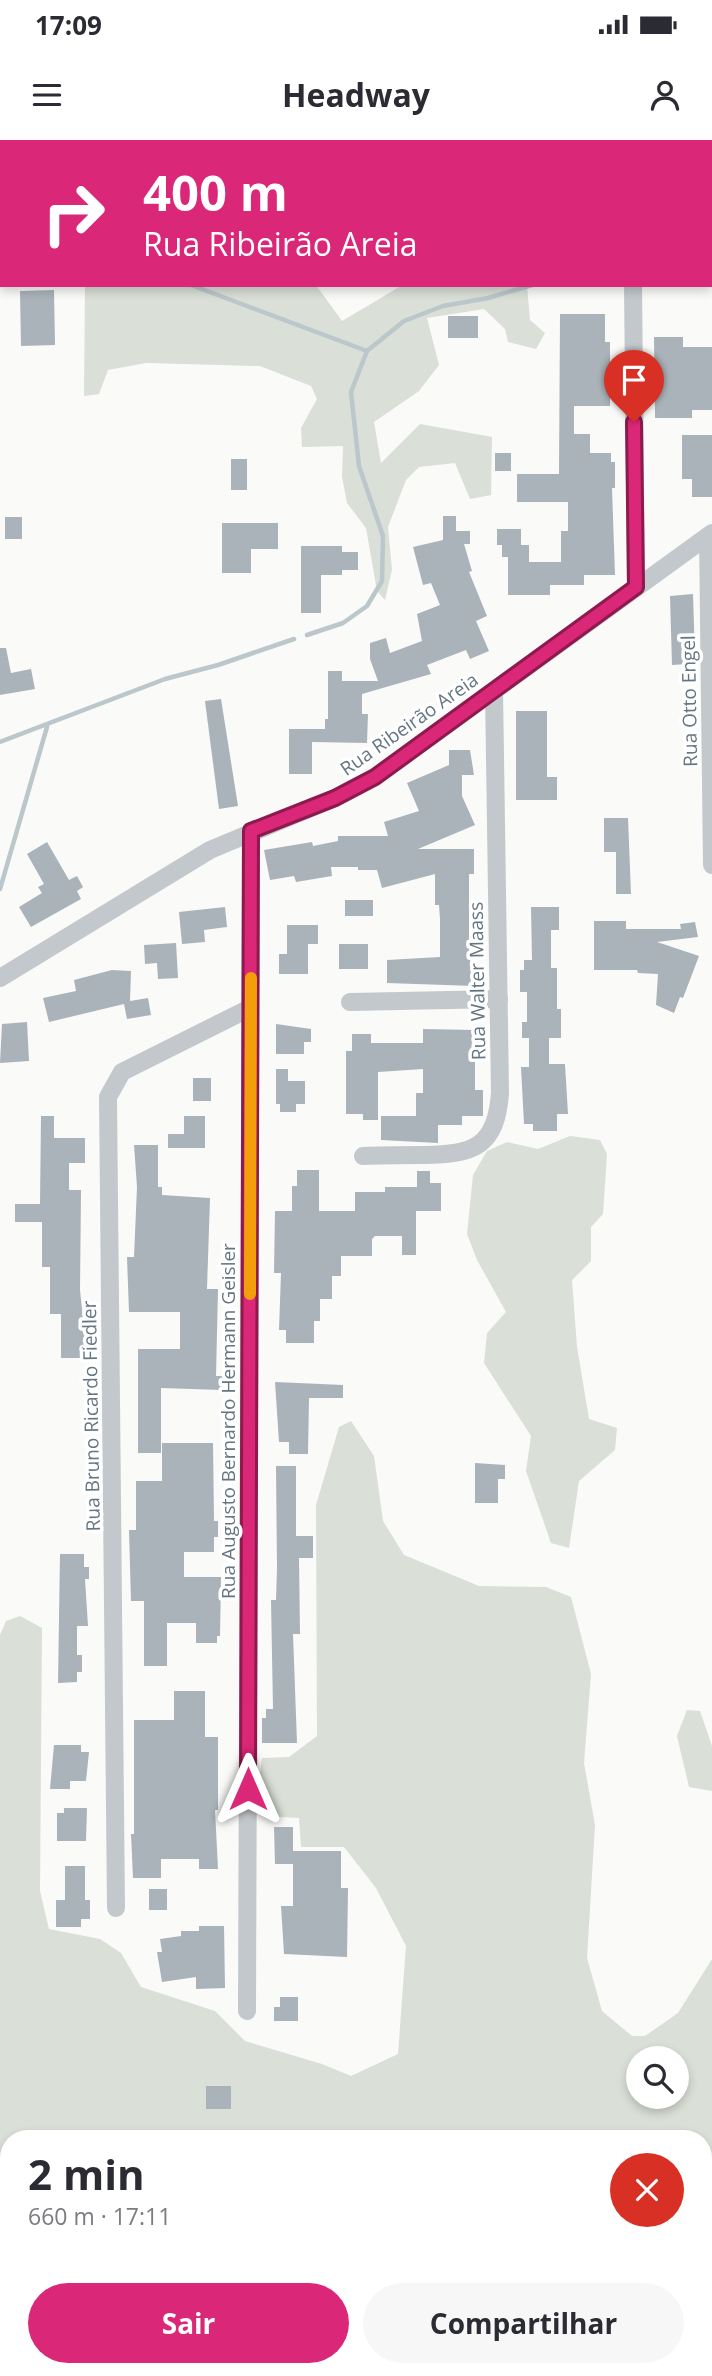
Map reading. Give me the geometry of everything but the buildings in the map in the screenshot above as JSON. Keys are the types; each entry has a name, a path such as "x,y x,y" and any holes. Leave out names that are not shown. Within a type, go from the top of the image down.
{"street":[{"path":"633,287 636,587"},
{"name":"Rua Ribeirão Areia","path":"0,978 182,865 251,831 356,788 710,534"},
{"name":"Rua Otto Engel","path":"710,534 712,865"},
{"name":"Rua Walter Maass","path":"363,1156 460,1154 471,1151 490,1134 496,1122 500,1093 494,691"},
{"name":"Rua Augusto Bernardo Hermann Geisler","path":"247,2011 251,831"},
{"path":"351,1002 499,999"},
{"name":"Rua Bruno Ricardo Fiedler","path":"116,1908 108,1097 122,1072 250,1008"}],"shaded area":[{"path":"85,287 317,287 342,321 399,287 527,287 530,320 545,333 536,349 508,342 505,329 484,309 427,318 439,365 419,391 374,422 381,463 420,424 492,437 491,495 470,499 455,463 419,467 406,480 388,527 392,570 385,600 377,591 366,528 347,503 342,477 343,446 302,447 301,428 317,399 311,386 260,366 146,363 108,370 99,394 84,396"},
{"path":"570,1136 600,1140 607,1154 603,1214 591,1227 591,1261 572,1280 577,1347 589,1419 617,1428 615,1450 579,1481 569,1548 551,1543 526,1471 531,1436 484,1363 487,1333 506,1312 477,1260 467,1234 473,1175 487,1151 507,1142 538,1149"},
{"path":"351,1421 374,1456 383,1521 404,1555 479,1586 546,1587 571,1597 591,1674 584,1763 595,1825 587,1958 602,2011 632,2036 645,2036 678,2013 712,1959 712,2130 0,2130 0,1635 6,1621 20,1616 42,1628 40,1891 49,1929 100,1939 121,1953 141,1987 215,2011 245,2041 322,2064 351,2076 398,2054 406,1946 376,1888 344,1847 301,1847 299,1818 262,1816 257,1795 262,1758 289,1757 317,1736 316,1505 339,1427"},
{"path":"687,1710 700,1711 712,1746 712,1791 689,1787 677,1736"}],"waterway":[{"path":"196,287 367,351"},
{"path":"307,635 343,623 367,606 382,581 383,536 359,466 351,392 367,351 404,321 443,306 488,298 525,287"},
{"path":"0,742 165,679 218,665 294,639"},
{"path":"0,889 47,727"}],"slow traffic":[{"path":"250,1294 251,978"}],"route":[{"path":"248,1789 251,831 318,806 375,777 636,587 634,422"}]}
